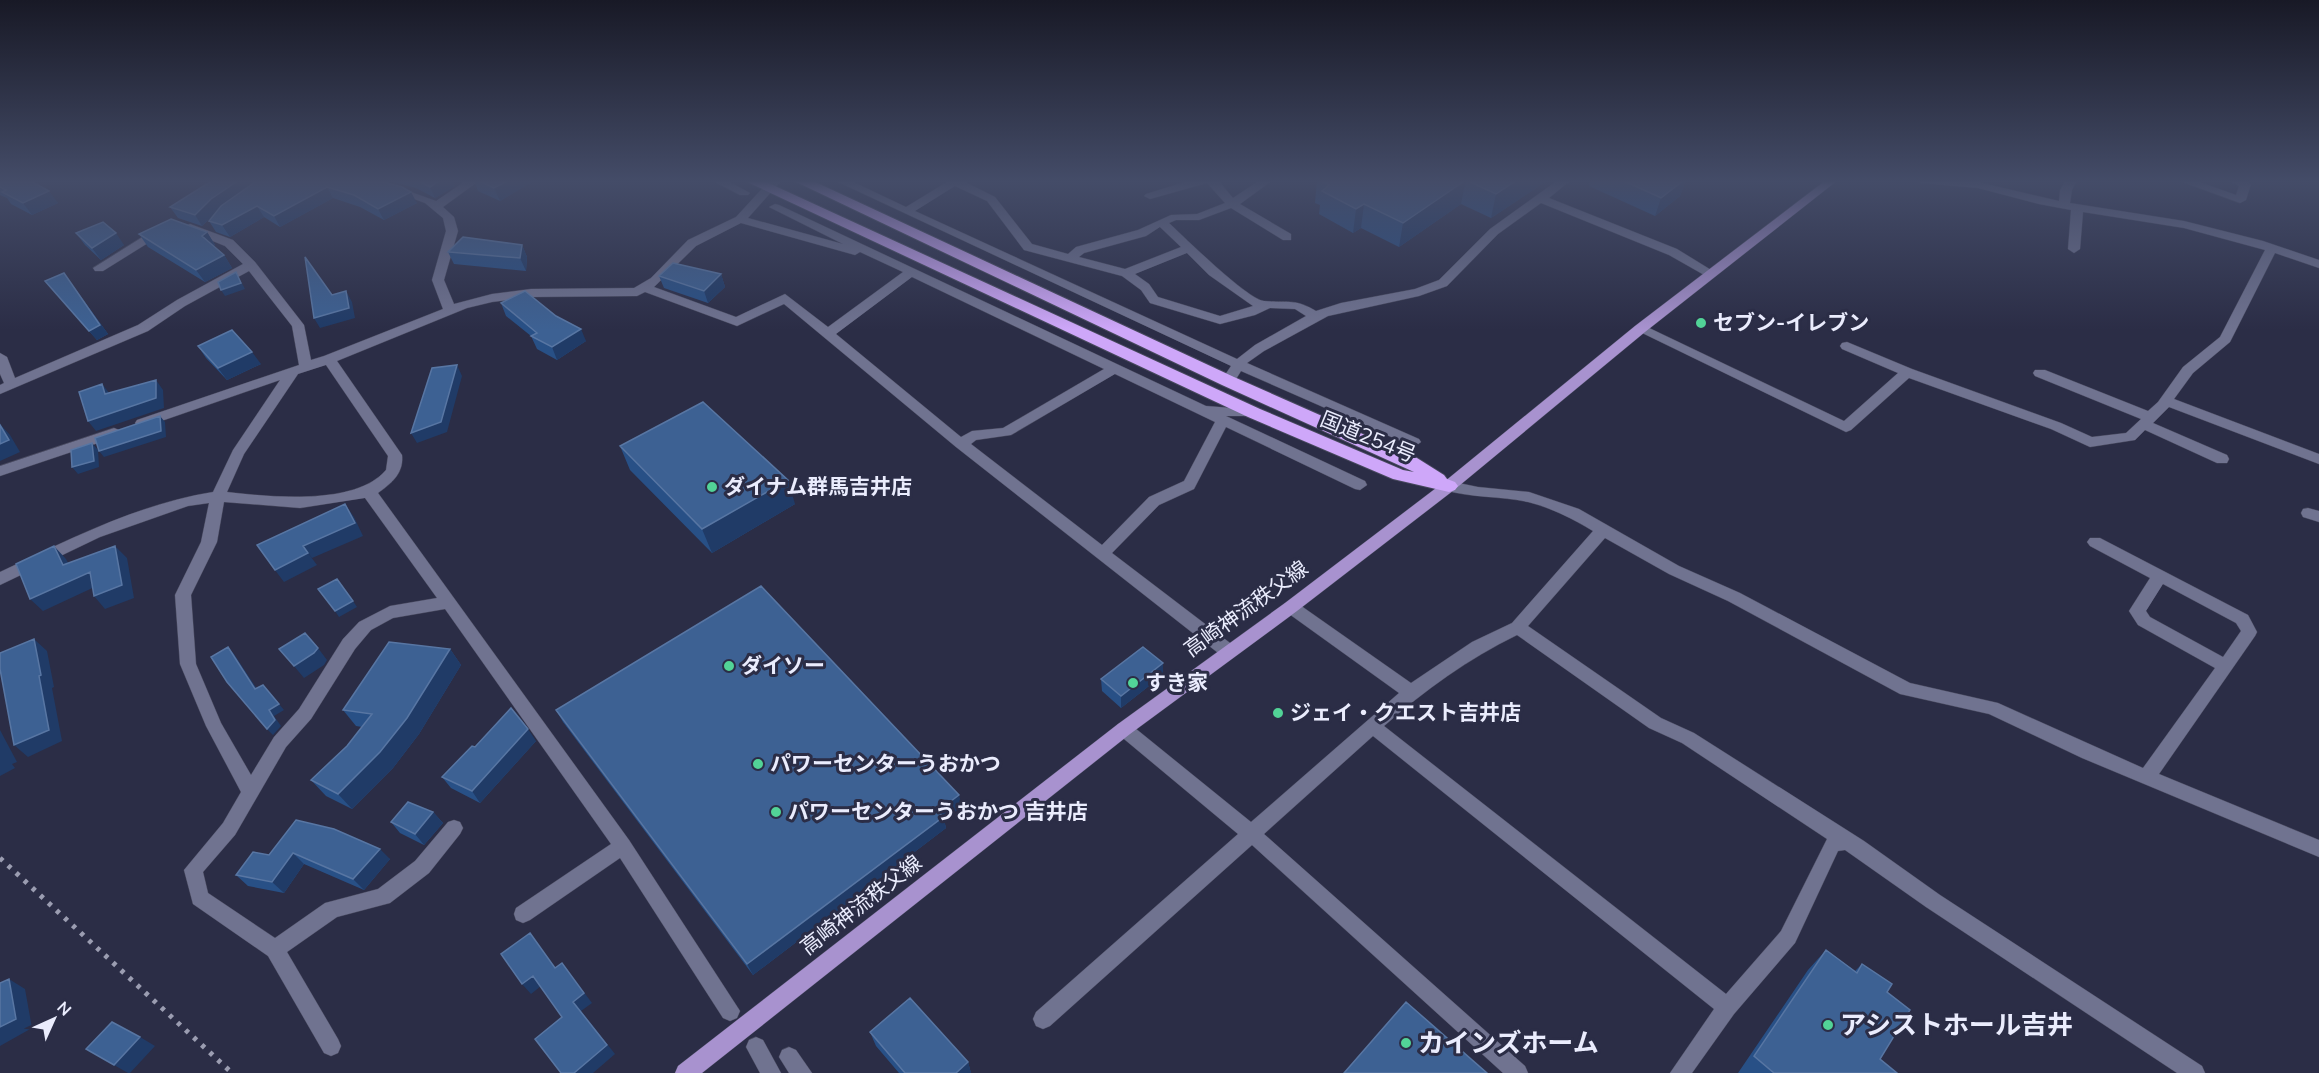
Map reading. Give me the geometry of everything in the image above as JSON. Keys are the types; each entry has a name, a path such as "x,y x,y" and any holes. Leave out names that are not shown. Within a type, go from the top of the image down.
{"highway":[{"name":"国道254号","path":"863,230 1254,413 1399,475 1449,486"},
{"name":"国道254号","path":"906,230 1228,381 1411,462 1449,486"}],"main road":[{"name":"高崎神流秩父線","path":"685,1073 1124,729 1291,607 1449,486 1640,329 1767,230"}],"street":[{"path":"99,268 165,230"},
{"path":"209,230 229,243 251,266 298,325 299,370 238,453 219,496 209,542 183,595 188,663 214,726 251,792"},
{"path":"450,311 438,280 452,230"},
{"path":"0,471 299,370 463,305 514,294 626,293 645,288 692,243 718,230"},
{"path":"778,230 854,252 860,247"},
{"path":"824,230 1360,485"},
{"path":"950,230 1237,364 1414,442"},
{"path":"1014,230 1028,248 1126,273 1145,287 1154,300 1220,320 1251,312 1268,304 1298,305 1314,315"},
{"path":"1070,259 1080,250 1147,230"},
{"path":"1170,230 1213,272 1262,307"},
{"path":"1275,230 1287,237"},
{"path":"1228,381 1237,364 1314,315 1339,307 1425,290 1446,282 1497,230"},
{"path":"1619,230 1673,252 1710,273"},
{"path":"2073,249 2075,230"},
{"path":"2203,230 2272,248 2319,264"},
{"path":"899,248 914,273"},
{"path":"1126,273 1190,248"},
{"path":"1847,346 1907,372 2056,426 2090,442 2130,437 2166,401 2187,370 2225,339 2272,248"},
{"path":"0,357 6,387 143,328 181,303 251,266"},
{"path":"828,334 914,273"},
{"path":"645,288 737,322 785,298 961,444 1228,651"},
{"path":"1640,329 1846,428 1907,372"},
{"path":"0,579 95,533 187,501 219,496 300,503 369,492 395,471 395,455 329,359"},
{"path":"961,444 972,436 1006,432 1114,369"},
{"path":"2040,373 2147,421 2222,459"},
{"path":"2166,401 2319,459"},
{"path":"1200,410 1254,413"},
{"path":"1102,553 1154,501 1189,485 1223,420"},
{"path":"1449,486 1478,492 1529,496 1575,513 1674,570 1734,597 1906,689 1992,708 2088,753 2319,849"},
{"path":"369,492 623,846 730,1011"},
{"path":"1043,1019 1411,692 1478,647 1518,627 1604,529"},
{"path":"2095,542 2242,620 2249,632 2147,777"},
{"path":"2160,576 2137,611 2144,621 2225,666"},
{"path":"331,1046 275,949 200,898 193,870 229,830 280,742 305,714 349,644 365,626 390,612 447,603"},
{"path":"1291,607 1411,692"},
{"path":"1518,627 1655,723 1688,738 1858,847 1942,908 2195,1073"},
{"path":"1372,726 1727,1007"},
{"path":"1124,729 1252,834 1518,1073"},
{"path":"275,949 332,909 383,897 422,867 454,828"},
{"path":"1680,1073 1727,1007 1788,937 1832,845 1846,841"},
{"path":"523,914 623,846"},
{"path":"756,1047 771,1073"}],"building":[{"path":"83,230 113,230 116,233 92,248 76,233"},
{"path":"147,230 202,230 207,232 202,236 224,255 196,270 139,234"},
{"path":"463,237 522,245 520,258 448,252"},
{"path":"305,257 332,295 346,291 349,308 314,318"},
{"path":"673,263 721,274 704,291 659,276"},
{"path":"236,272 241,283 221,290 218,282"},
{"path":"64,273 100,325 89,331 45,281"},
{"path":"525,291 556,316 581,329 552,347 531,336 537,333 501,303"},
{"path":"232,330 252,352 218,368 198,346"},
{"path":"457,365 441,422 411,433 432,368"},
{"path":"156,380 156,398 88,421 79,392 102,384 105,394"},
{"name":"ダイナム群馬吉井店","path":"703,402 788,480 702,529 620,446"},
{"path":"160,416 161,431 99,451 95,438"},
{"path":"0,425 9,440 0,444"},
{"path":"92,443 94,461 72,467 71,450"},
{"path":"345,504 355,523 303,546 308,553 275,570 257,545"},
{"path":"54,546 63,565 115,546 122,585 94,596 90,572 30,599 16,564"},
{"path":"337,579 353,601 335,611 318,589"},
{"name":"パワーセンターうおかつ","path":"761,586 959,795 938,811 943,817 747,964 556,710"},
{"path":"305,633 318,648 294,666 279,649"},
{"path":"34,639 49,730 14,745 0,669 0,653"},
{"path":"389,642 450,649 407,718 380,752 338,794 311,780 347,746 372,714 343,710"},
{"path":"228,647 255,689 263,685 279,704 269,710 275,720 267,729 227,682 211,657"},
{"path":"1143,647 1163,663 1121,696 1101,679"},
{"path":"511,708 528,729 472,791 442,777 472,746 475,747"},
{"path":"408,802 433,812 415,834 391,822"},
{"path":"296,820 334,829 380,849 353,879 293,853 272,882 236,875 253,852 269,855"},
{"path":"530,933 555,968 562,963 584,993 573,1002 607,1045 574,1073 561,1073 535,1039 562,1017 533,976 522,984 501,954"},
{"name":"アシストホール吉井","path":"1826,950 1857,973 1862,964 1892,984 1887,992 1910,1010 1880,1059 1897,1073 1774,1073 1754,1056"},
{"path":"9,979 16,1019 0,1027 0,983"},
{"path":"910,998 968,1062 956,1073 905,1073 870,1032"},
{"name":"カインズホーム","path":"1406,1002 1487,1073 1344,1073"},
{"path":"112,1022 140,1037 114,1065 86,1049"}],"railway":[{"path":"0,858 232,1073"}],"place":[{"name":"セブン-イレブン","path":"1701,323"},
{"name":"ダイナム群馬吉井店","path":"712,487"},
{"name":"ダイソー","path":"729,666"},
{"name":"すき家","path":"1133,683"},
{"name":"ジェイ・クエスト吉井店","path":"1278,713"},
{"name":"パワーセンターうおかつ","path":"758,764"},
{"name":"パワーセンターうおかつ 吉井店","path":"776,812"},
{"name":"アシストホール吉井","path":"1828,1025"},
{"name":"カインズホーム","path":"1406,1043"}]}
